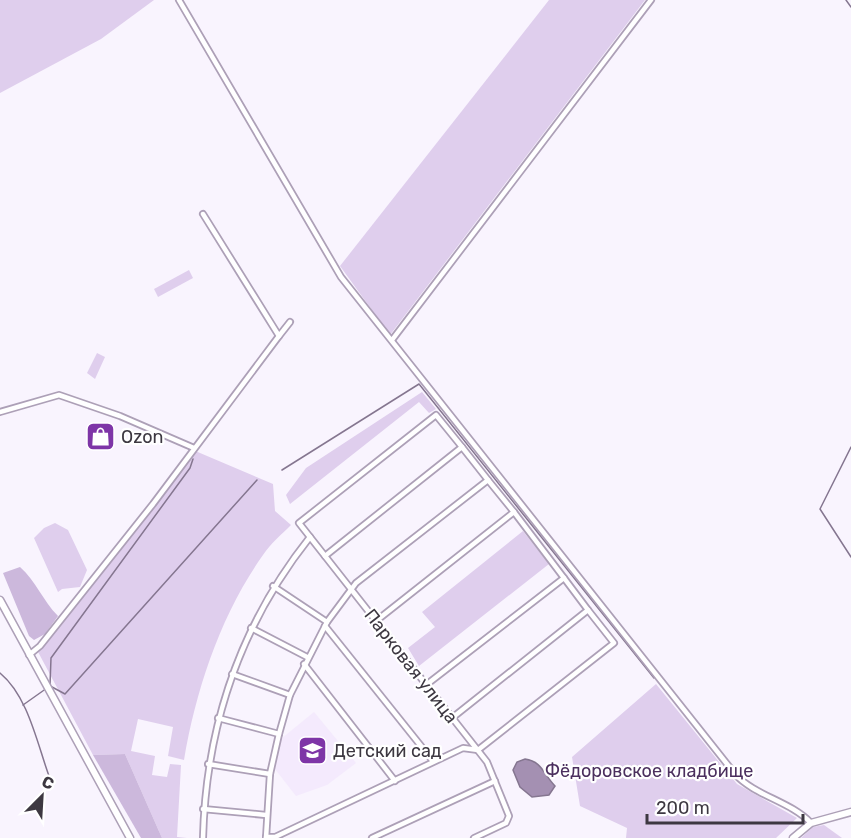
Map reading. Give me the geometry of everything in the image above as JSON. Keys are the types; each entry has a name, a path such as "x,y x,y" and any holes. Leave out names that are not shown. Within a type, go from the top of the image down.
{"main road":[{"path":"0,600 130,838"},
{"path":"794,838 811,822 851,812"}],"street":[{"path":"179,0 338,271 735,774 747,785 803,815 811,822"},
{"path":"392,340 651,0"},
{"path":"203,214 279,336"},
{"path":"29,655 40,646 290,322"},
{"path":"0,412 59,395 140,424 194,448"},
{"name":"Парковая улица","path":"462,447 436,415 299,523 487,762 509,816 506,823 474,838"},
{"path":"325,556 462,447 514,512 614,643 478,750 463,748 275,837 266,838 270,774 279,734 290,695 307,657 326,624 351,590 488,480"},
{"path":"376,621 514,512"},
{"path":"203,838 203,809 208,764 218,718 232,674 251,628 273,586 310,537"},
{"path":"426,685 564,578"},
{"path":"273,586 326,624 433,761"},
{"path":"452,718 588,610"},
{"path":"251,628 307,657"},
{"path":"304,664 395,781"},
{"path":"232,674 290,695"},
{"path":"218,718 279,734"},
{"path":"208,764 270,774"},
{"path":"372,838 495,781"},
{"path":"203,809 266,815"}],"shaded area":[{"path":"20,567 31,578 58,616 45,634 34,640 29,636 3,573"},
{"name":"Детский сад","path":"314,712 356,763 327,785 296,796 275,769 281,739"},
{"path":"125,754 162,838 141,838 93,755"},
{"path":"525,759 539,766 555,786 549,795 532,797 520,787 513,770 517,762"}],"green space":[{"path":"0,0 154,0 101,39 0,93"},
{"path":"549,0 645,0 390,335 340,266"},
{"path":"189,270 193,278 158,297 154,289"},
{"path":"97,353 105,357 95,379 87,373"},
{"path":"422,392 436,409 429,413 419,402 290,504 286,495 306,468"},
{"path":"193,450 273,484 275,511 291,525 263,555 248,578 223,627 195,706 184,760 168,756 173,727 138,719 131,751 155,756 152,775 167,777 170,764 181,765 177,837 187,838 162,838 125,754 93,755 37,650"},
{"path":"55,523 68,530 87,570 80,587 62,589 58,592 34,538 44,528"},
{"path":"523,531 549,564 419,666 408,648 435,627 422,612"},
{"name":"Фёдоровское кладбище","path":"656,684 737,784 797,818 776,838 626,838 627,828 580,806 572,757"},
{"path":"824,825 842,838 801,838 813,827"}],"waterway":[{"path":"846,0 851,7"},
{"path":"282,470 419,384 654,678"},
{"path":"851,447 820,509 851,557"},
{"path":"50,685 51,658 190,468 193,459"},
{"path":"52,687 65,694 257,480"},
{"path":"0,673 10,683 25,707 49,776"},
{"path":"23,705 47,688"}],"place":[{"name":"Ozon","path":"100,437"},
{"name":"Детский сад","path":"312,751"}]}
